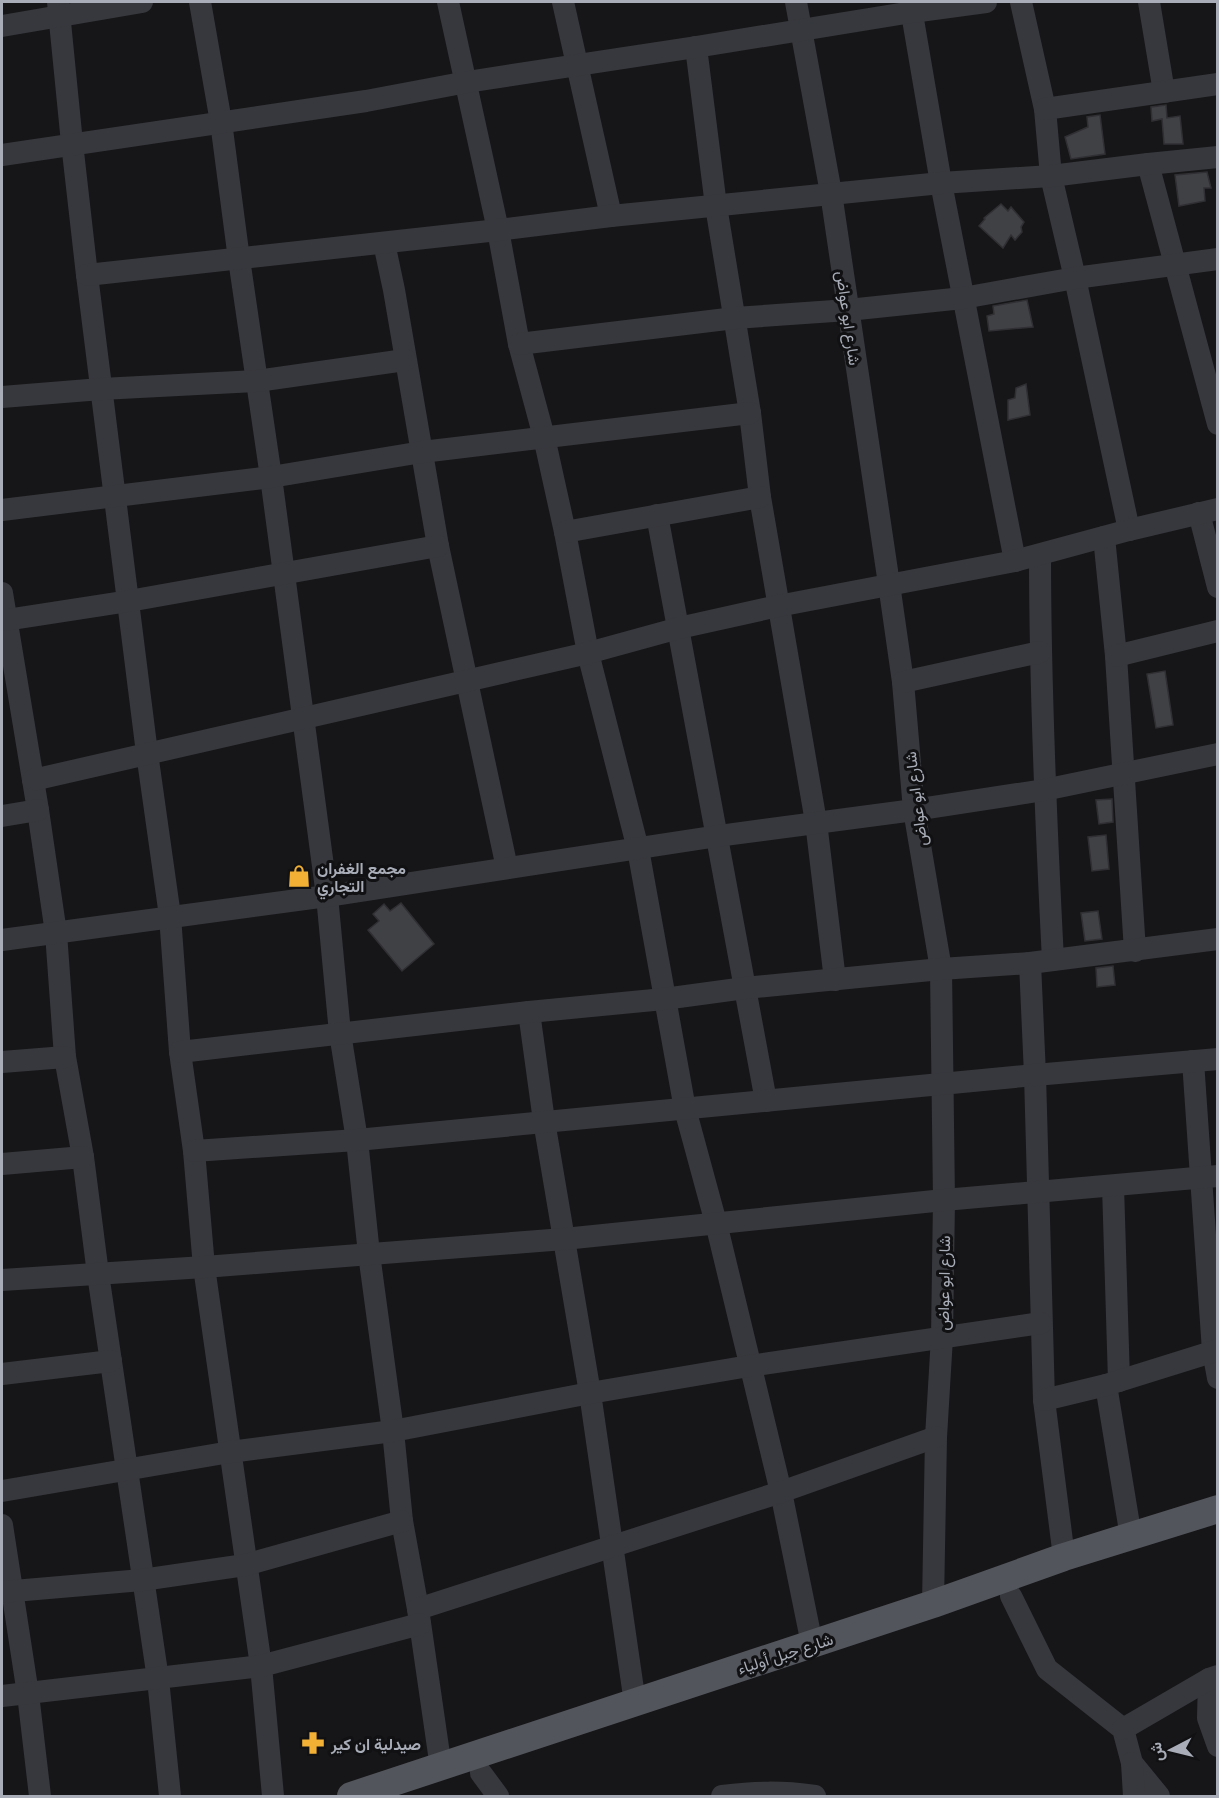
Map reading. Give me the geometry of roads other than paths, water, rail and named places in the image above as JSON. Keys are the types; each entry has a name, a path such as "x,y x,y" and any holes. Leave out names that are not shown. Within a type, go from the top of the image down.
{"main road":[{"name":"شارع جبل أولياء","path":"351,1797 933,1604 1064,1557 1218,1509"},
{"name":"شارع جبل أولياء","path":"410,1797 1218,1527"}],"street":[{"path":"2,26 59,9 142,2"},
{"path":"200,2 221,122 271,477 327,896 340,1033 357,1140 402,1521 419,1616 441,1768"},
{"path":"448,2 498,230 519,344 565,531 588,653 638,849 685,1109 716,1223 781,1492 812,1644"},
{"path":"563,2 611,216"},
{"name":"شارع ابو عواض","path":"796,2 831,193 903,682 914,810 940,969 944,1200 933,1604"},
{"path":"2,154 366,100 696,47 911,7 986,2"},
{"path":"1021,2 1045,109 1051,176 1130,530"},
{"path":"1149,2 1164,92"},
{"path":"911,7 941,183 1015,561"},
{"path":"59,9 87,275 147,753 170,916 180,1052 194,1151 204,1267 261,1666 273,1797"},
{"path":"696,47 716,206 750,413 760,497 816,822 835,980"},
{"path":"1045,109 1218,84"},
{"path":"87,275 831,193 1051,176 1218,158"},
{"path":"1149,164 1218,424"},
{"path":"384,243 438,546 507,868"},
{"path":"519,344 735,318 848,310 963,298 1075,278 1218,259"},
{"path":"2,397 257,381 405,360"},
{"path":"2,510 271,477 422,452 750,413"},
{"path":"565,531 760,497"},
{"path":"33,780 588,653 679,628 778,606 1015,561 1208,511 1218,587"},
{"path":"657,515 766,1101"},
{"path":"1104,537 1116,656 1135,951"},
{"path":"170,1797 158,1679 126,1469 83,1157 65,1057 56,933 33,780 12,721 3,608 129,601 438,546"},
{"path":"1040,555 1044,790 1053,960"},
{"path":"1116,656 1218,631"},
{"path":"903,682 1040,652"},
{"path":"2,940 327,896 718,836 914,810 1044,790 1218,754"},
{"path":"2,816 38,810"},
{"path":"180,1052 664,999 745,988 940,969 1030,963 1218,939"},
{"path":"1030,963 1044,1400 1064,1557"},
{"path":"529,1012 544,1121 590,1393 635,1703"},
{"path":"2,1062 65,1057"},
{"path":"194,1151 357,1140 1218,1059"},
{"path":"1193,1061 1210,1177 1215,1350 1218,1378"},
{"path":"2,1164 83,1157"},
{"path":"2,1280 564,1239 944,1200 1210,1177"},
{"path":"1113,1186 1112,1383 1131,1537"},
{"path":"2,1491 230,1452 393,1431 590,1393 749,1366 1041,1323"},
{"path":"1044,1400 1112,1383 1215,1350"},
{"path":"2,1374 111,1361"},
{"path":"2,1696 261,1666 419,1616 613,1546 781,1492 936,1437"},
{"path":"6,1592 142,1580 245,1565 402,1521"},
{"path":"2,1525 6,1592 28,1694 40,1797"},
{"path":"1011,1596 1047,1669 1123,1729 1132,1763 1134,1797"},
{"path":"1123,1729 1213,1677"},
{"path":"1213,1677 1209,1718 1218,1746"},
{"path":"1132,1763 1158,1797"},
{"path":"481,1773 498,1797"},
{"path":"722,1797 755,1792 815,1797"}],"place":[{"name":"مجمع الغفران التجاري","path":"299,876"},
{"name":"صيدلية ان كير","path":"313,1743"}]}
